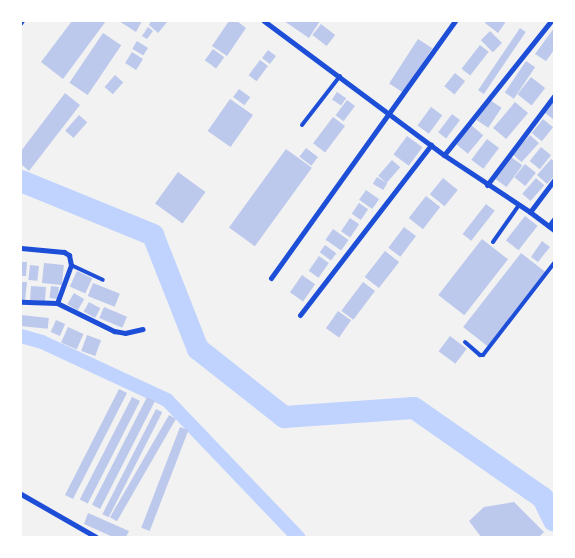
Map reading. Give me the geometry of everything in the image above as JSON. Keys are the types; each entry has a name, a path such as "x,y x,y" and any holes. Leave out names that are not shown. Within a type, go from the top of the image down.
{"street":[{"path":"264,21 390,112 444,155 554,230"},
{"path":"271,278 455,21"},
{"path":"444,155 551,21"},
{"path":"488,185 554,96"},
{"path":"300,315 431,145"},
{"path":"530,212 554,180"},
{"path":"549,226 554,219"},
{"path":"21,248 64,252 69,256 72,266 57,302"},
{"path":"21,302 57,302 114,331 125,334 142,329"},
{"path":"21,494 96,537"}],"lane":[{"path":"302,125 340,76"},
{"path":"493,242 519,205"},
{"path":"465,342 484,355 554,263"},
{"path":"72,266 103,280"}],"building":[{"path":"72,21 106,21 63,79 41,62"},
{"path":"119,21 142,21 136,32"},
{"path":"151,21 168,21 158,33 149,25"},
{"path":"229,21 237,21 246,28 227,56 212,46"},
{"path":"284,21 320,21 309,38"},
{"path":"486,21 504,21 505,23 498,33 485,23"},
{"path":"321,24 335,35 327,46 312,35"},
{"path":"148,27 153,31 147,39 142,36"},
{"path":"520,28 526,32 484,94 478,90"},
{"path":"554,28 554,50 546,61 535,54"},
{"path":"490,31 502,43 493,52 481,40"},
{"path":"103,33 121,45 88,95 69,83"},
{"path":"418,39 432,48 403,93 389,83"},
{"path":"137,41 148,48 143,56 132,49"},
{"path":"480,45 489,52 470,75 462,69"},
{"path":"213,49 224,57 216,69 205,60"},
{"path":"268,50 276,56 270,64 262,58"},
{"path":"132,52 143,59 136,70 125,63"},
{"path":"260,60 268,66 257,81 249,75"},
{"path":"526,61 535,67 514,99 505,93"},
{"path":"455,73 465,81 454,94 444,86"},
{"path":"115,75 123,82 113,94 105,87"},
{"path":"531,77 545,88 532,105 517,94"},
{"path":"239,89 250,97 244,105 233,97"},
{"path":"337,92 346,98 341,106 332,99"},
{"path":"65,93 80,105 29,171 21,164 21,151"},
{"path":"230,99 253,115 231,147 208,131"},
{"path":"554,99 554,120 544,112"},
{"path":"347,100 355,106 344,121 336,115"},
{"path":"490,100 502,108 488,128 477,120"},
{"path":"515,102 528,113 506,139 493,128"},
{"path":"431,107 442,115 429,134 417,126"},
{"path":"452,114 460,120 446,138 438,132"},
{"path":"79,115 87,122 74,138 65,131"},
{"path":"333,117 345,126 325,152 313,143"},
{"path":"543,119 553,127 542,141 532,133"},
{"path":"471,125 483,135 468,154 456,143"},
{"path":"530,135 539,143 522,162 513,154"},
{"path":"407,136 422,147 409,166 393,155"},
{"path":"487,139 499,148 483,169 471,160"},
{"path":"541,147 551,155 540,169 530,161"},
{"path":"306,148 318,157 311,166 299,157"},
{"path":"286,149 312,168 255,246 229,227"},
{"path":"511,157 522,165 506,187 495,179"},
{"path":"551,159 554,161 554,176 547,184 537,175"},
{"path":"392,160 400,167 387,183 378,176"},
{"path":"525,164 536,173 525,186 514,177"},
{"path":"178,172 206,192 183,224 155,204"},
{"path":"377,177 387,183 383,190 373,184"},
{"path":"443,178 458,190 445,206 430,194"},
{"path":"536,178 544,185 531,201 522,194"},
{"path":"366,190 379,199 372,209 359,200"},
{"path":"426,196 440,207 423,229 409,218"},
{"path":"359,203 368,209 361,220 352,214"},
{"path":"486,204 495,211 471,241 463,234"},
{"path":"525,216 538,226 519,250 506,240"},
{"path":"350,218 359,224 350,237 341,231"},
{"path":"404,227 416,236 400,257 388,248"},
{"path":"333,229 349,240 341,251 326,240"},
{"path":"482,239 508,259 464,315 438,295"},
{"path":"542,241 550,247 538,262 531,257"},
{"path":"325,245 336,253 331,261 320,252"},
{"path":"385,251 399,262 379,288 365,277"},
{"path":"521,253 545,272 488,346 463,327"},
{"path":"319,256 329,263 319,278 309,271"},
{"path":"21,262 27,262 26,276 21,276"},
{"path":"44,263 64,265 62,285 42,283"},
{"path":"30,265 39,266 37,281 28,280"},
{"path":"77,271 92,278 85,294 70,286"},
{"path":"302,275 315,284 303,301 290,292"},
{"path":"21,282 27,282 25,301 21,301"},
{"path":"363,282 375,291 353,320 341,311"},
{"path":"93,283 120,294 115,307 88,296"},
{"path":"31,286 46,287 45,301 30,300"},
{"path":"51,286 59,287 57,299 50,298"},
{"path":"74,293 84,299 78,310 67,304"},
{"path":"89,302 100,308 95,318 84,312"},
{"path":"104,307 127,317 122,328 99,318"},
{"path":"338,311 351,320 339,337 326,328"},
{"path":"21,315 49,318 48,329 21,326"},
{"path":"56,320 65,324 60,336 51,332"},
{"path":"68,327 84,334 77,349 61,343"},
{"path":"87,335 101,340 95,356 81,351"},
{"path":"450,336 467,349 455,364 439,351"},
{"path":"119,389 127,393 73,499 65,495"},
{"path":"132,397 140,401 88,504 80,499"},
{"path":"147,397 155,401 100,509 92,505"},
{"path":"156,409 162,412 109,517 102,514"},
{"path":"169,415 176,419 117,521 110,517"},
{"path":"180,427 188,430 150,531 141,528"},
{"path":"514,502 544,532 539,537 481,537 469,521 484,507"},
{"path":"88,513 129,531 126,537 113,537 84,524"}],"waterway":[{"path":"21,181 153,235 198,349 284,417 414,408 543,498 554,521"},
{"path":"21,336 42,342 167,400 298,537"}]}
